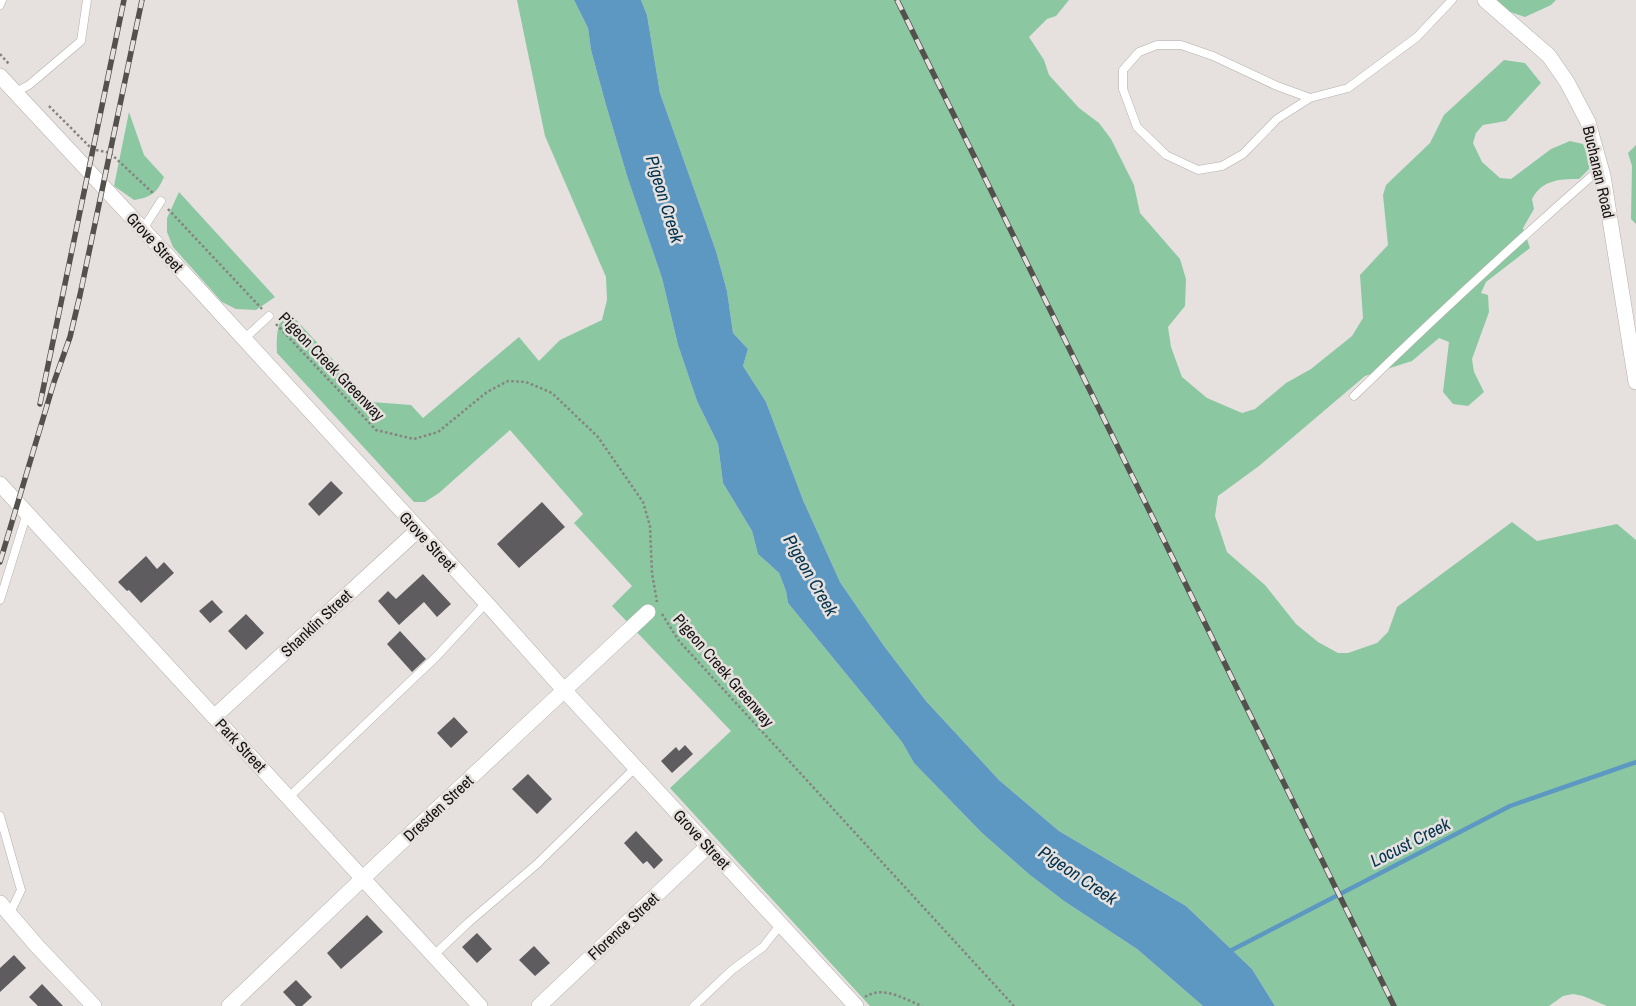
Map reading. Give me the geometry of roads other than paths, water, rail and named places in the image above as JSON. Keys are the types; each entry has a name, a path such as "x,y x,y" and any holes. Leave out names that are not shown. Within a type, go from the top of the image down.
{"street":[{"name":"Buchanan Road","path":"1485,0 1542,49 1567,82 1588,122 1602,168 1636,382"},
{"name":"Grove Street","path":"6,71 16,92 854,1005"},
{"name":"Park Street","path":"0,484 480,1006"},
{"name":"Shanklin Street","path":"214,716 418,530"},
{"name":"Dresden Street","path":"229,1006 648,612"},
{"name":"Florence Street","path":"538,1006 708,846"},
{"path":"3,912 94,1006"}],"lane":[{"path":"0,5 2,0"},
{"path":"16,92 29,85 81,42 87,0"},
{"path":"1310,98 1277,86 1213,56 1181,45 1158,45 1140,52 1123,70 1123,89 1137,127 1166,155 1198,170 1222,166 1243,154 1277,119 1310,98 1348,88 1417,37 1452,0"},
{"path":"1354,396 1441,310 1602,168"},
{"path":"143,229 161,202"},
{"path":"244,339 269,316"},
{"path":"0,600 27,513"},
{"path":"289,797 438,656 486,602"},
{"path":"434,955 469,922 537,864 636,767"},
{"path":"0,816 21,890 3,912"},
{"path":"694,1006 732,970 763,947 781,924"}],"water":[{"name":"Pigeon Creek","path":"574,0 641,0 647,15 660,93 716,251 727,291 733,333 748,349 743,366 766,402 803,500 840,582 884,646 926,701 999,780 1059,831 1186,906 1252,969 1275,1006 1203,1006 1137,949 1064,901 1030,875 982,833 914,763 902,742 788,603 786,591 779,573 758,554 752,531 723,483 718,444 697,401 678,345 662,278 628,179 606,105 591,50 588,28"}],"waterway":[{"name":"Locust Creek","path":"1228,952 1510,806 1636,762"}],"railway":[{"path":"40,404 124,0"},
{"path":"0,562 54,382 70,337 142,0"},
{"path":"897,0 1394,1006"}]}
